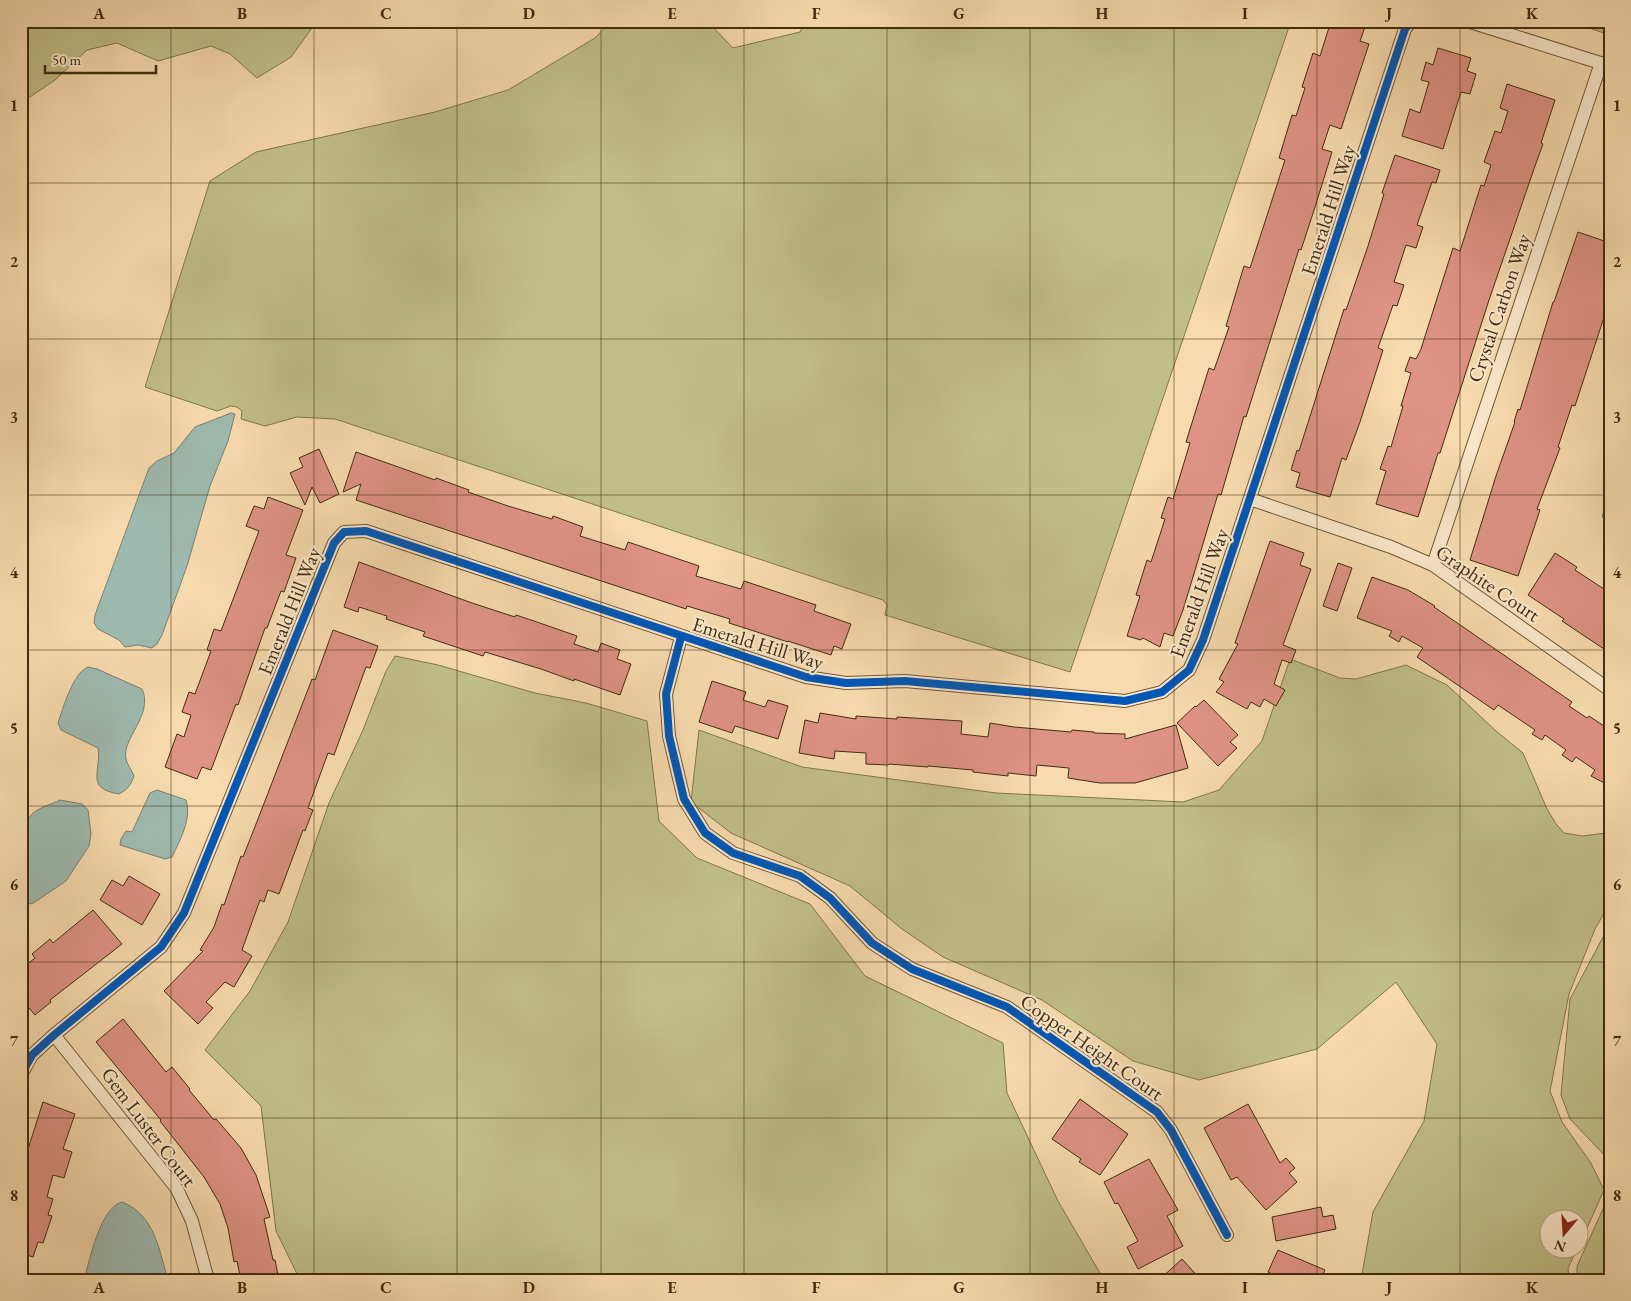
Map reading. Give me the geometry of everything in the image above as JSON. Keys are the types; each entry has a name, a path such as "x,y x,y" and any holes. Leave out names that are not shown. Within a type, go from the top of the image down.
{"street":[{"name":"Emerald Hill Way","path":"21,1075 32,1055 161,947 184,913 334,544 344,532 366,531 806,677 846,683 905,681 1125,701 1162,692 1188,670 1203,640 1405,29 1411,21"},
{"path":"1468,21 1606,65"},
{"name":"Crystal Carbon Way","path":"1433,565 1606,65"},
{"name":"Graphite Court","path":"1250,499 1391,547 1433,565 1610,690"},
{"name":"Copper Height Court","path":"681,637 666,694 669,736 684,798 705,833 733,854 800,876 830,898 872,943 912,969 1007,1007 1157,1112 1171,1130 1227,1235"},
{"name":"Gem Luster Court","path":"54,1035 177,1189 192,1221 208,1280"}],"shaded area":[{"path":"21,21 317,21 291,57 257,78 230,54 211,46 158,61 117,43 87,50 55,80 21,103"},
{"path":"611,21 707,21 733,48 800,32 806,21 1291,21 1070,672 885,615 887,605 883,600 335,419 297,417 265,426 241,419 242,411 237,407 231,406 217,411 145,387 210,181 256,152 435,112 508,90 595,38"},
{"path":"1568,21 1610,21 1610,35"},
{"path":"395,656 438,665 535,693 586,703 647,721 659,821 697,858 810,904 865,976 1003,1043 1007,1093 1058,1201 1104,1280 300,1280 276,1231 261,1106 205,1050 250,991 288,922 329,803 363,730 386,671"},
{"path":"1290,659 1340,678 1356,679 1406,665 1447,685 1496,731 1523,753 1547,809 1564,833 1582,836 1606,833 1610,835 1610,903 1595,929 1569,994 1550,1091 1562,1122 1591,1163 1604,1190 1588,1226 1588,1208 1538,1208 1538,1258 1573,1258 1568,1268 1569,1280 1361,1280 1373,1212 1424,1121 1437,1044 1396,982 1317,1049 1199,1080 1133,1061 1042,1000 943,957 902,929 850,886 731,833 691,802 699,730 802,767 996,793 1183,802 1219,790 1262,741"},
{"path":"1610,924 1610,1161 1570,1119 1561,1095 1570,999"},
{"path":"1610,1174 1610,1280 1577,1280 1577,1266 1581,1258 1588,1258 1588,1242 1608,1198"}],"water":[{"path":"231,413 235,414 228,441 210,486 187,566 162,635 157,644 152,648 138,645 125,647 119,640 98,629 94,623 95,615 149,468 157,461 174,453 195,427"},
{"path":"1610,489 1610,524 1602,517"},
{"path":"88,667 97,669 142,689 145,699 141,717 126,751 127,761 134,776 128,787 119,794 102,788 98,783 98,748 61,730 58,723 73,683"},
{"path":"157,790 186,800 187,807 182,837 172,857 165,859 120,845 126,831 132,832 150,793"},
{"path":"60,800 82,804 88,810 91,834 89,846 66,881 32,904 21,901 20,856 23,832 32,814"},
{"path":"122,1202 142,1215 149,1224 168,1280 84,1280 102,1224 114,1206"}],"building":[{"path":"1331,21 1345,21 1365,27 1360,41 1369,44 1341,129 1330,125 1322,149 1332,152 1316,204 1301,250 1299,249 1246,417 1244,416 1221,495 1218,494 1183,610 1173,636 1164,633 1160,647 1143,638 1141,640 1127,636 1140,596 1136,595 1147,560 1151,562 1165,519 1161,518 1168,497 1173,499 1190,443 1186,442 1209,368 1214,370 1229,327 1226,326 1244,266 1250,268 1285,160 1279,158 1292,115 1296,116 1305,88 1302,87 1313,53 1320,56"},
{"path":"1438,48 1471,58 1467,71 1476,74 1470,94 1461,92 1443,149 1402,136 1410,109 1420,113 1429,82 1421,80 1426,62 1433,65"},
{"path":"1507,84 1555,100 1541,143 1543,144 1489,300 1418,517 1376,504 1386,471 1380,469 1388,446 1391,447 1403,406 1401,406 1411,373 1405,371 1410,357 1416,359 1421,349 1453,248 1460,251 1481,185 1484,186 1491,165 1484,162 1495,131 1501,133 1508,111 1500,108"},
{"path":"1395,155 1440,170 1436,183 1432,182 1417,225 1423,227 1416,248 1406,245 1394,282 1404,285 1397,306 1393,305 1378,348 1383,350 1360,422 1346,460 1342,458 1330,497 1296,487 1300,473 1291,470 1297,450 1299,451 1344,309 1346,310 1368,246 1384,194 1382,193"},
{"path":"1578,232 1610,243 1610,299 1575,406 1572,405 1558,447 1560,448 1537,509 1540,510 1518,576 1470,560 1518,409 1520,410 1553,302"},
{"path":"319,449 339,494 320,503 312,487 305,505 290,473 303,467 299,458"},
{"path":"356,452 435,480 436,478 508,506 552,519 553,516 583,527 580,536 625,550 628,542 699,566 696,576 741,589 744,581 816,605 814,611 851,624 842,649 834,646 831,655 788,642 729,623 730,619 687,606 686,609 356,500 361,484 343,492"},
{"path":"268,497 303,510 286,555 296,558 284,592 281,591 267,628 265,628 238,705 236,704 211,770 202,767 197,779 165,767 177,734 184,737 191,715 182,712 189,692 195,694 211,651 207,650 214,629 221,631 259,531 246,526 254,506 264,509"},
{"path":"1270,541 1304,553 1300,565 1311,569 1283,645 1296,650 1291,663 1282,660 1274,684 1285,690 1276,706 1264,699 1260,707 1251,702 1247,709 1216,692 1224,682 1219,679 1238,644 1235,643"},
{"path":"1555,553 1577,567 1575,570 1610,593 1610,641 1604,649 1562,621 1564,619 1528,595"},
{"path":"359,562 472,603 515,617 516,615 577,636 574,644 598,652 601,643 620,650 617,659 631,664 620,695 485,652 483,656 423,636 425,632 386,619 387,616 359,607 358,612 344,607"},
{"path":"1338,563 1352,568 1337,611 1323,606"},
{"path":"1372,577 1408,590 1435,606 1572,702 1569,706 1610,730 1610,786 1591,776 1595,770 1576,757 1572,762 1562,755 1566,750 1545,735 1542,740 1532,734 1535,730 1498,705 1494,710 1417,657 1423,648 1402,636 1399,642 1389,636 1392,631 1357,618"},
{"path":"333,630 378,646 370,668 366,667 334,755 328,753 308,808 313,810 305,831 303,830 279,894 268,890 264,902 260,900 242,950 252,956 234,987 225,982 206,1002 213,1008 198,1024 164,991 203,951 200,950 214,927 222,904 224,905 241,856 243,857 312,679 315,680"},
{"path":"712,681 746,692 743,700 765,707 768,700 788,706 778,739 735,726 732,733 699,722"},
{"path":"1204,700 1238,735 1230,742 1237,748 1218,766 1177,723"},
{"path":"820,713 856,719 856,716 962,721 961,734 988,737 990,723 1071,732 1072,730 1125,734 1125,739 1176,725 1188,768 1135,783 1100,783 1068,778 1069,768 1037,765 1036,776 1008,773 1008,776 973,772 973,770 928,766 866,764 866,753 835,751 834,759 799,753 805,720 818,723"},
{"path":"129,876 160,894 142,925 100,900 112,880 123,886"},
{"path":"93,910 122,944 50,1000 51,1002 35,1015 29,1008 21,1014 21,969 35,958 32,954 50,939 53,943"},
{"path":"123,1019 166,1072 172,1067 214,1120 216,1119 241,1148 256,1175 270,1217 264,1219 279,1280 241,1280 237,1261 234,1262 228,1228 220,1204 204,1177 161,1120 96,1042"},
{"path":"1080,1099 1128,1134 1100,1175 1079,1162 1081,1159 1052,1139"},
{"path":"43,1102 75,1114 63,1149 72,1152 64,1178 53,1175 47,1197 53,1199 48,1215 52,1216 43,1243 38,1242 33,1257 21,1253 21,1171"},
{"path":"1248,1104 1280,1163 1286,1158 1295,1168 1289,1173 1297,1182 1266,1210 1237,1177 1231,1180 1204,1128"},
{"path":"1149,1159 1178,1210 1167,1216 1183,1246 1138,1269 1127,1247 1138,1241 1118,1203 1115,1204 1104,1182"},
{"path":"1321,1207 1323,1217 1333,1215 1336,1229 1276,1241 1272,1217"},
{"path":"1278,1250 1325,1270 1320,1280 1285,1280 1268,1272"},
{"path":"1182,1259 1201,1280 1159,1280"}],"cycle path":[{"path":"21,1075 32,1055 161,947 184,913 334,543 344,532 366,531 806,677 846,683 905,681 1125,701 1162,692 1189,670 1203,640 1405,29 1411,21"},
{"path":"681,637 666,694 669,736 684,799 705,833 733,853 800,876 830,898 872,943 912,969 1007,1007 1157,1112 1171,1130 1227,1235"}]}
